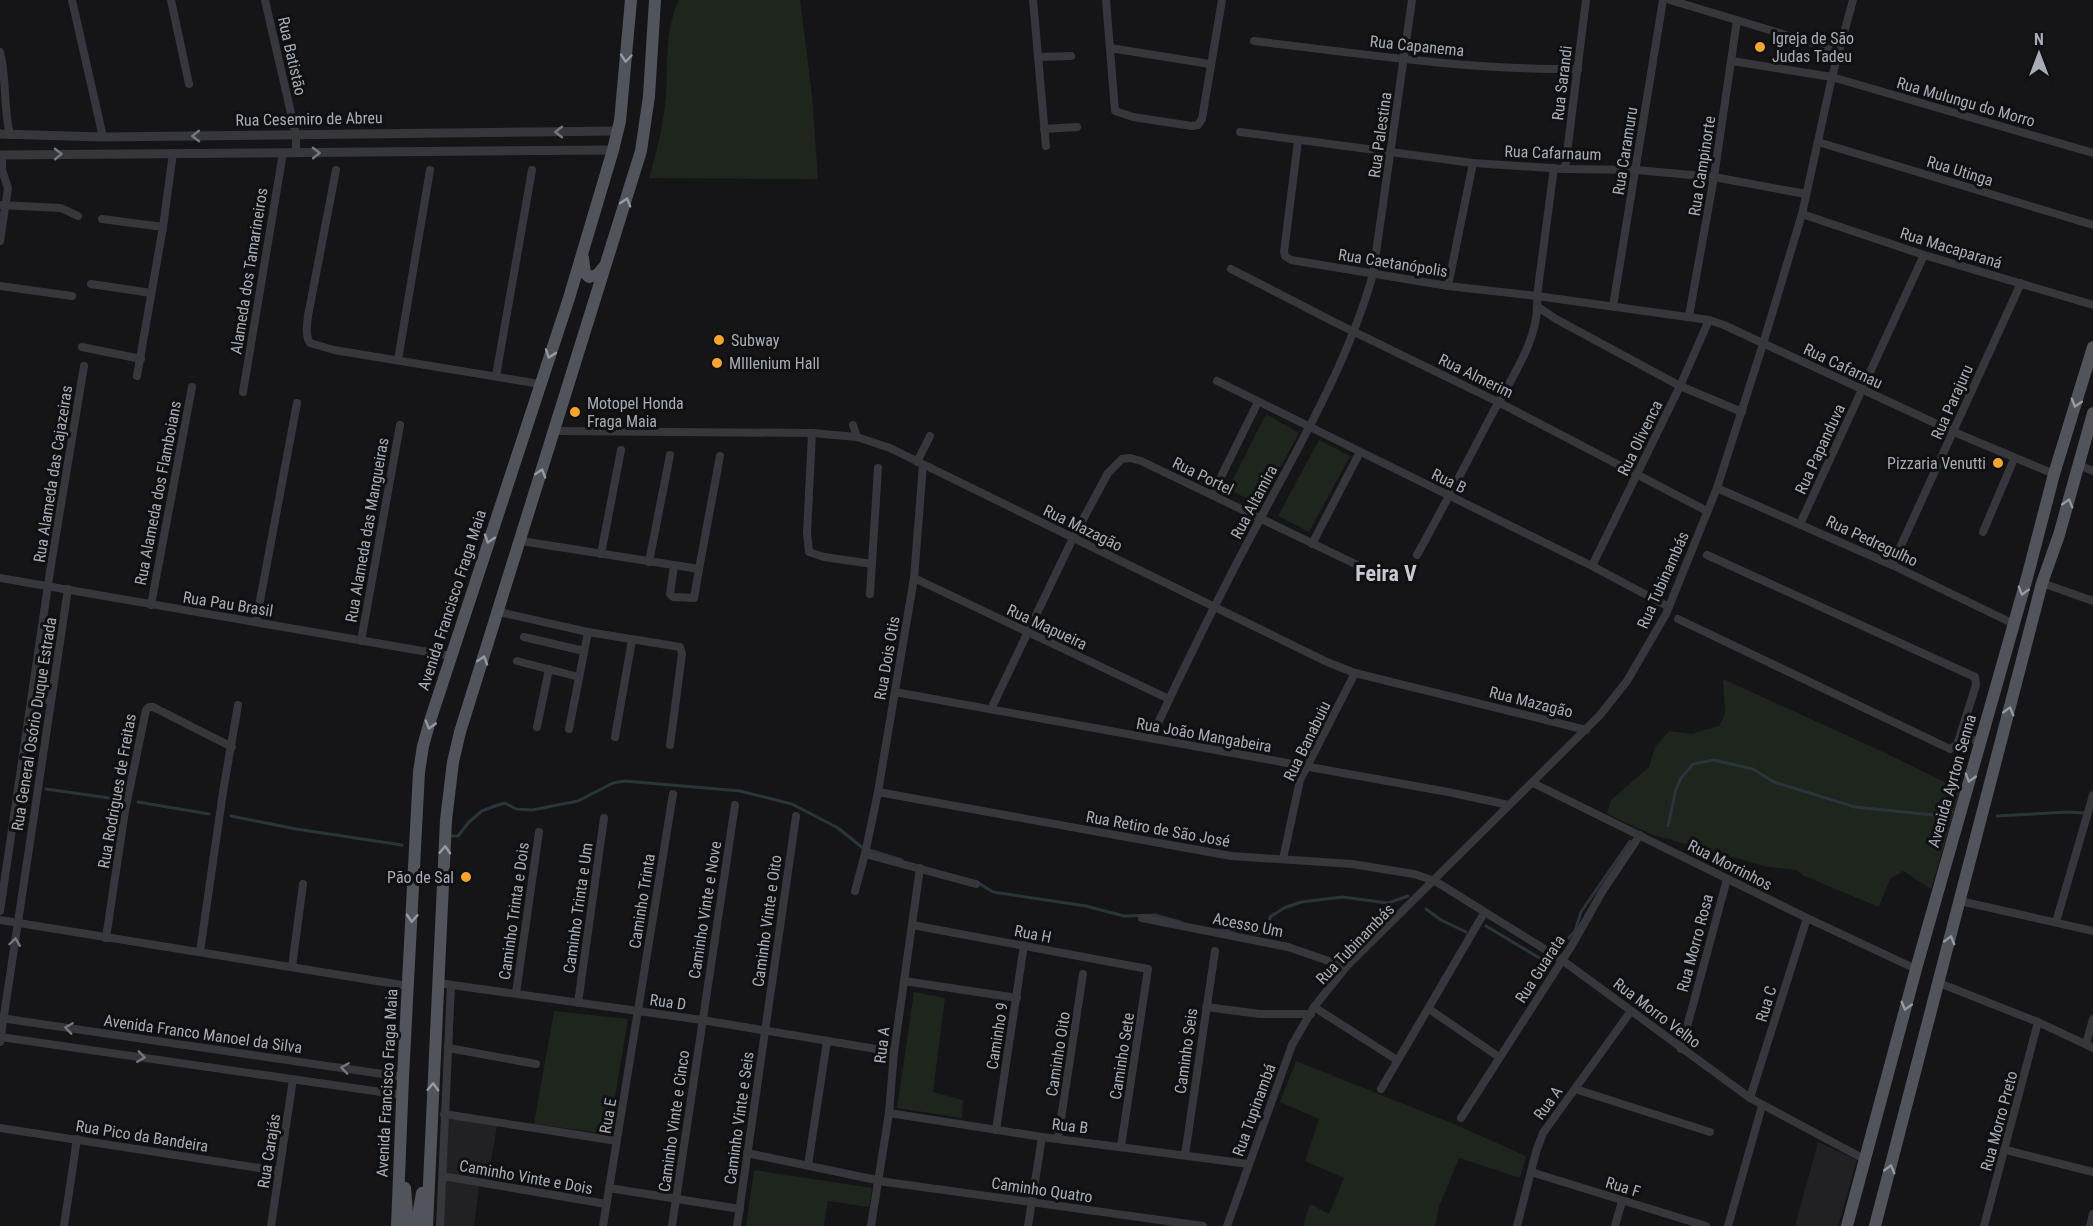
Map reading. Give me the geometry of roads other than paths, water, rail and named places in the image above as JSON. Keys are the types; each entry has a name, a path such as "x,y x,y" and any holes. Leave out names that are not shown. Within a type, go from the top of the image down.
{"main road":[{"name":"Avenida Francisco Fraga Maia","path":"397,1226 402,1077 419,772 423,746 569,298 613,150 618,131 631,0"},
{"path":"427,1226 446,820 453,762 460,732 633,180 643,141 649,96 655,0"},
{"path":"584,248 583,267 589,277 597,275 609,258"},
{"path":"569,298 577,287 592,280 595,283 596,296"},
{"name":"Avenida Ayrton Senna","path":"1847,1226 2054,474 2093,347"},
{"path":"1875,1226 2042,583 2059,535 2092,417"},
{"path":"2040,528 2059,535"},
{"path":"401,1136 408,1226"},
{"path":"416,1226 431,1145"}],"street":[{"path":"72,0 103,137"},
{"path":"171,0 189,84"},
{"name":"Rua Batistão","path":"265,0 296,135 296,153"},
{"path":"1033,0 1046,146"},
{"path":"1106,0 1115,111 1133,117 1182,125 1198,125 1202,119 1222,0"},
{"name":"Rua Palestina","path":"1373,274 1412,0"},
{"name":"Rua Sarandi","path":"1565,169 1586,0"},
{"name":"Rua Caramuru","path":"1613,306 1663,0"},
{"path":"1670,0 1839,51"},
{"name":"Rua Tubinambás","path":"1313,1010 1347,968 1586,730 1627,681 1669,607 1717,488 1763,344 1802,214 1832,77 1853,0"},
{"name":"Rua Campinorte","path":"1689,316 1714,177 1737,20"},
{"name":"Rua Capanema","path":"1254,41 1404,60 1484,67 1578,69"},
{"path":"1110,48 1210,64"},
{"path":"0,52 5,72 2,84 5,134"},
{"path":"1039,57 1071,56"},
{"name":"Rua Mulungu do Morro","path":"1732,62 1832,77 2093,153"},
{"path":"1044,129 1077,127"},
{"name":"Rua Cesemiro de Abreu","path":"5,134 103,137 618,131"},
{"path":"433,152 435,132"},
{"name":"Rua Cafarnaum","path":"1240,132 1473,163 1565,169 1636,170 1714,177 1806,194"},
{"name":"Rua Caetanópolis","path":"1298,141 1284,252 1285,256 1291,260 1448,286 1613,306"},
{"name":"Rua Utinga","path":"1818,142 2093,225"},
{"name":"Rua Cesemiro de Abreu","path":"1,155 613,150"},
{"path":"137,376 163,227 173,153"},
{"name":"Alameda dos Tamarineiros","path":"243,392 283,153"},
{"path":"0,241 3,205 8,182 1,171 1,155"},
{"path":"1448,286 1473,163"},
{"path":"1417,555 1530,338 1538,307 1537,296 1554,168"},
{"path":"336,170 308,316 306,331 310,343 334,350 540,384"},
{"path":"398,360 430,170"},
{"path":"496,376 532,170"},
{"path":"3,205 61,208 78,216"},
{"name":"Rua Macaparaná","path":"1802,214 1924,255 2093,305"},
{"path":"102,219 163,227"},
{"name":"Rua Papanduva","path":"1800,524 1924,255"},
{"name":"Rua Almerim","path":"1231,269 1498,402 1707,511"},
{"name":"Rua Altamira","path":"1150,738 1214,608 1309,427 1354,331 1373,274"},
{"name":"Rua Parajuru","path":"1892,565 2021,283"},
{"path":"92,284 152,293"},
{"path":"0,286 72,296"},
{"name":"Rua Cafarnau","path":"1613,306 1689,316 1724,325 1863,391 2014,459 2054,474"},
{"path":"1538,307 1680,386 1742,412"},
{"name":"Rua Olivenca","path":"1592,566 1680,386 1709,320"},
{"path":"82,347 141,359"},
{"name":"Rua Alameda das Cajazeiras","path":"49,586 84,366"},
{"name":"Rua B","path":"1217,381 1592,566 1669,607"},
{"name":"Rua Alameda dos Flamboians","path":"151,605 192,387"},
{"path":"1212,495 1258,402"},
{"path":"256,622 297,403"},
{"name":"Rua Alameda das Mangueiras","path":"361,641 400,424"},
{"path":"853,424 857,437"},
{"name":"Rua Mazagão","path":"554,431 812,433 857,437 891,445 920,463 1327,662 1355,673 1586,730"},
{"path":"812,433 807,533 809,552 824,558 872,564"},
{"path":"920,463 930,436"},
{"path":"601,554 621,450"},
{"path":"1312,544 1360,452"},
{"path":"649,562 670,455"},
{"path":"674,566 670,594 672,597 694,598 720,456"},
{"name":"Rua Portel","path":"1073,538 1108,473 1116,463 1130,458 1141,461 1374,573"},
{"path":"1983,532 2014,459"},
{"name":"Rua Dois Otis","path":"865,852 878,792 914,578 920,463"},
{"path":"2079,465 2093,471"},
{"path":"870,594 878,468"},
{"name":"Rua Pedregulho","path":"1717,488 1892,565 2014,624"},
{"path":"991,709 1073,538"},
{"path":"521,541 699,569"},
{"path":"1678,619 1950,748 1958,745 1976,685 1975,677 1707,555"},
{"name":"Rua Pau Brasil","path":"0,578 451,656"},
{"name":"Rua Mapueira","path":"914,578 1169,699"},
{"path":"2042,583 2093,601"},
{"name":"Rua General Osório Duque Estrada","path":"0,911 49,586"},
{"name":"Rua General Osório Duque Estrada","path":"0,1042 68,589"},
{"path":"498,612 588,632 679,646 682,650 670,745"},
{"path":"569,729 588,632"},
{"path":"524,637 584,651"},
{"path":"615,737 632,640"},
{"path":"518,661 579,676"},
{"path":"537,727 549,669"},
{"name":"Rua Banabuiu","path":"1283,859 1298,788 1355,673"},
{"name":"Rua João Mangabeira","path":"895,692 1509,805"},
{"path":"33,697 51,700"},
{"path":"200,952 238,705"},
{"name":"Rua Rodrigues de Freitas","path":"106,938 125,811 146,710 153,707 232,747"},
{"path":"1961,736 1980,742"},
{"name":"Rua Morrinhos","path":"1533,783 1916,969"},
{"name":"Rua Retiro de São José","path":"878,792 1231,856 1352,864 1414,874 1435,881"},
{"name":"Caminho Trinta","path":"639,1011 672,794"},
{"path":"2056,922 2093,795"},
{"name":"Caminho Vinte e Nove","path":"702,1020 735,805"},
{"name":"Caminho Vinte e Oito","path":"765,1031 796,816"},
{"name":"Caminho Trinta e Um","path":"578,1003 604,818"},
{"name":"Caminho Trinta e Dois","path":"516,993 539,832"},
{"name":"Rua Guarata","path":"1461,1118 1640,835"},
{"path":"855,891 865,852 976,884"},
{"name":"Rua A","path":"871,1226 889,1113 894,1052 920,868"},
{"name":"Rua Morro Rosa","path":"1681,1049 1727,879"},
{"name":"Rua Morro Velho","path":"1435,881 1562,960 1762,1106 1866,1160"},
{"path":"292,967 303,884"},
{"path":"1960,901 2093,931"},
{"path":"1381,1089 1484,913"},
{"name":"Acesso Um","path":"1142,918 1288,946 1347,968"},
{"name":"Rua C","path":"1750,1098 1807,918"},
{"path":"0,920 408,986"},
{"name":"Rua H","path":"912,925 1148,969"},
{"name":"Caminho 9","path":"996,1130 1024,945"},
{"name":"Caminho Seis","path":"1185,1155 1215,951"},
{"name":"Caminho Sete","path":"1121,1146 1148,969"},
{"name":"Caminho Oito","path":"1058,1138 1083,974"},
{"path":"904,981 1017,999"},
{"name":"Rua D","path":"438,983 702,1020 894,1052"},
{"path":"1939,983 2038,1022 2089,1046 2093,1019"},
{"path":"440,1226 451,985"},
{"path":"1206,1007 1260,1014 1313,1010 1396,1060"},
{"path":"1429,1009 1499,1057"},
{"name":"Rua Tupinambá","path":"1227,1226 1292,1045 1313,1010"},
{"name":"Rua E","path":"603,1226 639,1011"},
{"name":"Rua A","path":"1517,1226 1543,1133 1631,1011"},
{"name":"Avenida Franco Manoel da Silva","path":"2,1018 402,1077"},
{"name":"Caminho Vinte e Cinco","path":"672,1226 702,1020"},
{"name":"Rua Morro Preto","path":"1984,1226 2006,1150 2038,1022"},
{"name":"Caminho Vinte e Seis","path":"737,1226 765,1031"},
{"name":"Avenida Franco Manoel da Silva","path":"0,1037 402,1095"},
{"path":"808,1165 827,1041"},
{"path":"448,1048 536,1064"},
{"name":"Rua Carajás","path":"271,1226 293,1079"},
{"path":"1575,1089 1710,1132"},
{"path":"1728,1226 1762,1106"},
{"name":"Rua B","path":"889,1113 1042,1137 1249,1164"},
{"path":"444,1114 617,1141"},
{"name":"Rua Pico da Bandeira","path":"0,1128 279,1171"},
{"path":"1028,1226 1042,1137"},
{"path":"64,1226 77,1139"},
{"path":"2006,1150 2093,1172"},
{"name":"Caminho Quatro","path":"747,1153 877,1179 1203,1226"},
{"name":"Rua F","path":"1532,1172 1706,1226"},
{"name":"Caminho Vinte e Dois","path":"442,1176 606,1204"},
{"path":"609,1188 740,1209"},
{"path":"1615,1226 1622,1201"},
{"path":"2090,1226 2093,1214"}],"waterway":[{"path":"1668,826 1676,789 1681,778 1693,764 1714,760 1753,769 1774,782 1855,807 1934,815 1952,812"},
{"path":"451,836 458,836 482,811 495,806 505,803 516,809 532,810 578,801 613,783 625,781 740,791 792,804 838,828 863,848 902,860"},
{"path":"46,789 116,799"},
{"path":"138,802 209,814"},
{"path":"1997,816 2084,813"},
{"path":"231,816 296,829 402,845"},
{"path":"1559,949 1575,931 1581,912 1630,841"},
{"path":"977,882 993,892 1086,906 1124,916 1155,915 1180,922"},
{"path":"1219,930 1245,930 1255,934 1262,932 1267,929 1270,917 1284,908 1301,902 1342,897 1388,903 1408,896"},
{"path":"1426,909 1441,920 1466,932"},
{"path":"1486,926 1546,962"}],"place":[{"name":"Igreja de São Judas Tadeu","path":"1760,47"},
{"name":"Subway","path":"719,340"},
{"name":"MIllenium Hall","path":"717,363"},
{"name":"Motopel Honda Fraga Maia","path":"575,412"},
{"name":"Pizzaria Venutti","path":"1998,463"},
{"name":"Pão de Sal","path":"466,877"}],"district":[{"name":"Feira V","path":"1386,573"}]}
